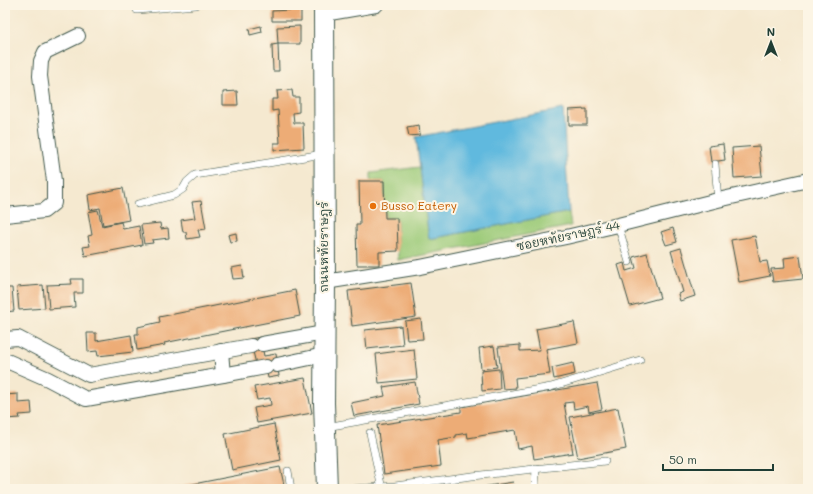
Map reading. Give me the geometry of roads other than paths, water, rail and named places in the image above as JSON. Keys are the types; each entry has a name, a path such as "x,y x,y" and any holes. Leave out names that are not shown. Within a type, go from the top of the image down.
{"main road":[{"name":"ถนนหทัยราษฎร์","path":"324,9 324,403 327,489"}],"street":[{"path":"324,9 376,5"},
{"path":"5,215 44,211 54,203 54,181 40,76 41,61 45,52 78,36"},
{"name":"ซอยหทัยราษฎร์ 44","path":"325,282 420,267 559,239 718,200 808,180"},
{"path":"5,339 18,338 89,375 324,332"},
{"path":"221,351 224,375"},
{"path":"5,362 48,379 86,399 224,375 324,355"},
{"path":"48,379 57,358"}],"lane":[{"path":"138,10 196,5"},
{"path":"138,204 174,195 195,175 324,154"},
{"path":"715,164 718,200"},
{"path":"618,225 629,262"},
{"path":"326,427 550,387 640,360"},
{"path":"370,433 382,488"},
{"path":"353,489 382,488 536,468 604,461"},
{"path":"535,489 536,468"},
{"path":"288,471 291,489"}],"water":[{"path":"563,109 569,212 429,239 416,137"}],"place":[{"name":"Busso Eatery","path":"373,206"}]}
